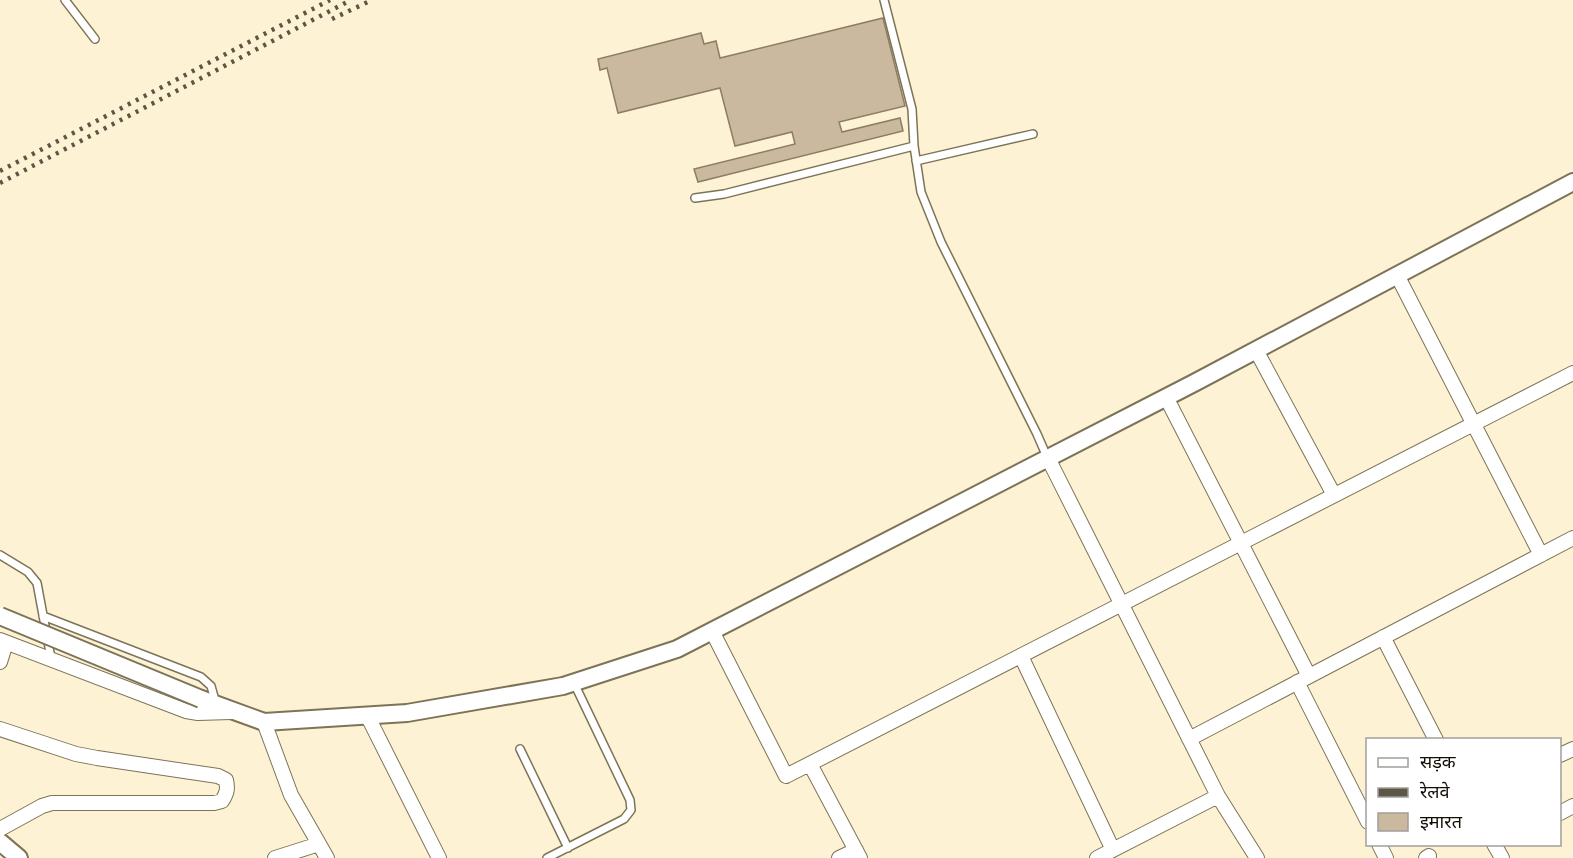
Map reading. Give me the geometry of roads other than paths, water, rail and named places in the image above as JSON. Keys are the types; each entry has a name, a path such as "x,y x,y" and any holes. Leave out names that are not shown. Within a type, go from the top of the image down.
{"street":[{"path":"0,616 264,723 406,713 563,687 677,649 1166,397 1573,182"},
{"path":"1397,275 1541,555"},
{"path":"1256,350 1334,495"},
{"path":"712,631 786,776 1573,373"},
{"path":"1166,397 1241,543 1366,818"},
{"path":"1048,458 1218,796 1257,858"},
{"path":"1189,739 1573,538"},
{"path":"1383,637 1435,738"},
{"path":"0,662 3,642 186,711 235,712"},
{"path":"1021,656 1113,850"},
{"path":"367,715 439,858"},
{"path":"264,723 291,795 327,858"},
{"path":"0,729 97,759 218,776 226,780 228,787 227,794 222,801 214,803 51,803 0,829"},
{"path":"810,764 858,854 840,858"},
{"path":"1097,858 1218,796"},
{"path":"0,842 19,858"},
{"path":"275,858 319,844"}],"lane":[{"path":"65,0 95,39"},
{"path":"884,0 912,109 914,146 921,192 941,242 1048,458"},
{"path":"916,161 1034,134"},
{"path":"695,198 724,194 914,146"},
{"path":"0,555 28,572 37,583 52,660"},
{"path":"43,616 201,677 212,686 209,702"},
{"path":"547,858 624,819 631,810 630,800 574,683"},
{"path":"520,749 568,848"}],"railway":[{"path":"0,171 330,0"},
{"path":"0,183 351,0"},
{"path":"332,19 372,0"}]}
